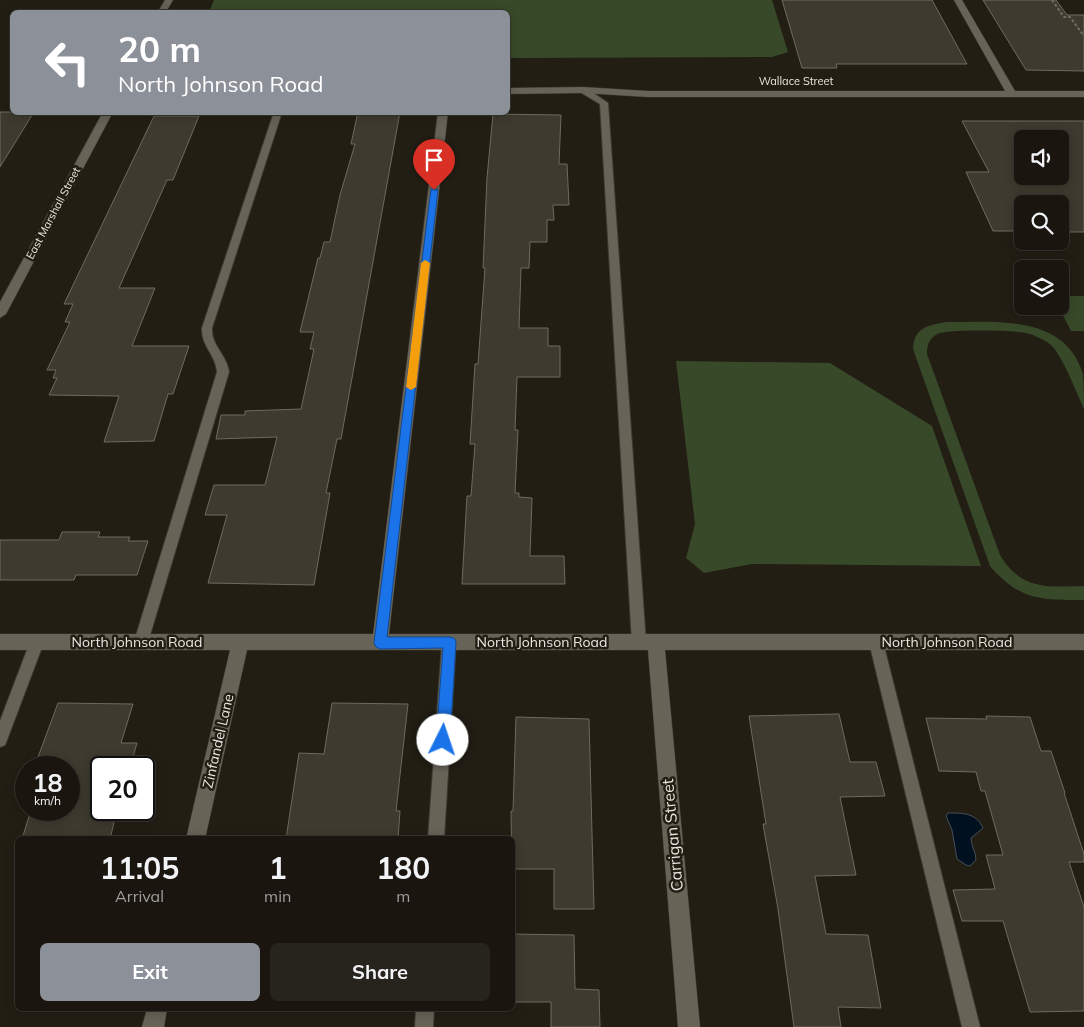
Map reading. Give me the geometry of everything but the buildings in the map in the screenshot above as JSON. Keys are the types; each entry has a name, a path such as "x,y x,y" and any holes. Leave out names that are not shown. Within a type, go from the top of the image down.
{"street":[{"path":"958,0 1012,94"},
{"name":"Wallace Street","path":"510,90 583,90 648,94 1084,94"},
{"name":"East Marshall Street","path":"0,314 106,115"},
{"path":"380,643 443,115"},
{"name":"North Johnson Road","path":"0,642 1084,642"},
{"name":"Zinfandel Lane","path":"196,836 240,643"},
{"name":"Carrigan Street","path":"648,643 689,1027"},
{"path":"153,1027 157,1011"}],"lane":[{"path":"583,90 604,103 648,643"},
{"path":"141,642 222,372 222,361 210,348 206,338 207,328 277,115"},
{"path":"0,740 37,642"},
{"path":"436,836 449,642"},
{"path":"876,642 971,1027"},
{"path":"424,1027 425,1011"}],"path":[{"path":"1052,0 1064,17 1070,17 1084,36"}],"green space":[{"path":"214,0 772,0 788,52 772,57 510,58 510,10 210,10"},
{"path":"1069,296 1084,296 1084,331 1071,331 1063,315 1069,315"},
{"path":"947,322 1007,323 1027,326 1045,331 1061,341 1074,355 1083,374 1084,409 1055,349 1047,342 1032,335 1019,332 995,331 943,332 930,340 927,354 1000,555 1017,575 1036,584 1047,586 1084,586 1084,600 1056,600 1032,596 1011,586 990,566 913,349 916,336 924,328"},
{"path":"676,361 830,363 932,426 981,566 752,564 704,573 686,558 695,524"}],"water":[{"path":"948,813 969,815 977,819 983,828 971,838 976,860 970,866 957,859 952,830 946,816"}],"slow traffic":[{"path":"411,387 425,263"}],"route":[{"path":"434,190 380,643 449,642 443,740"}]}
